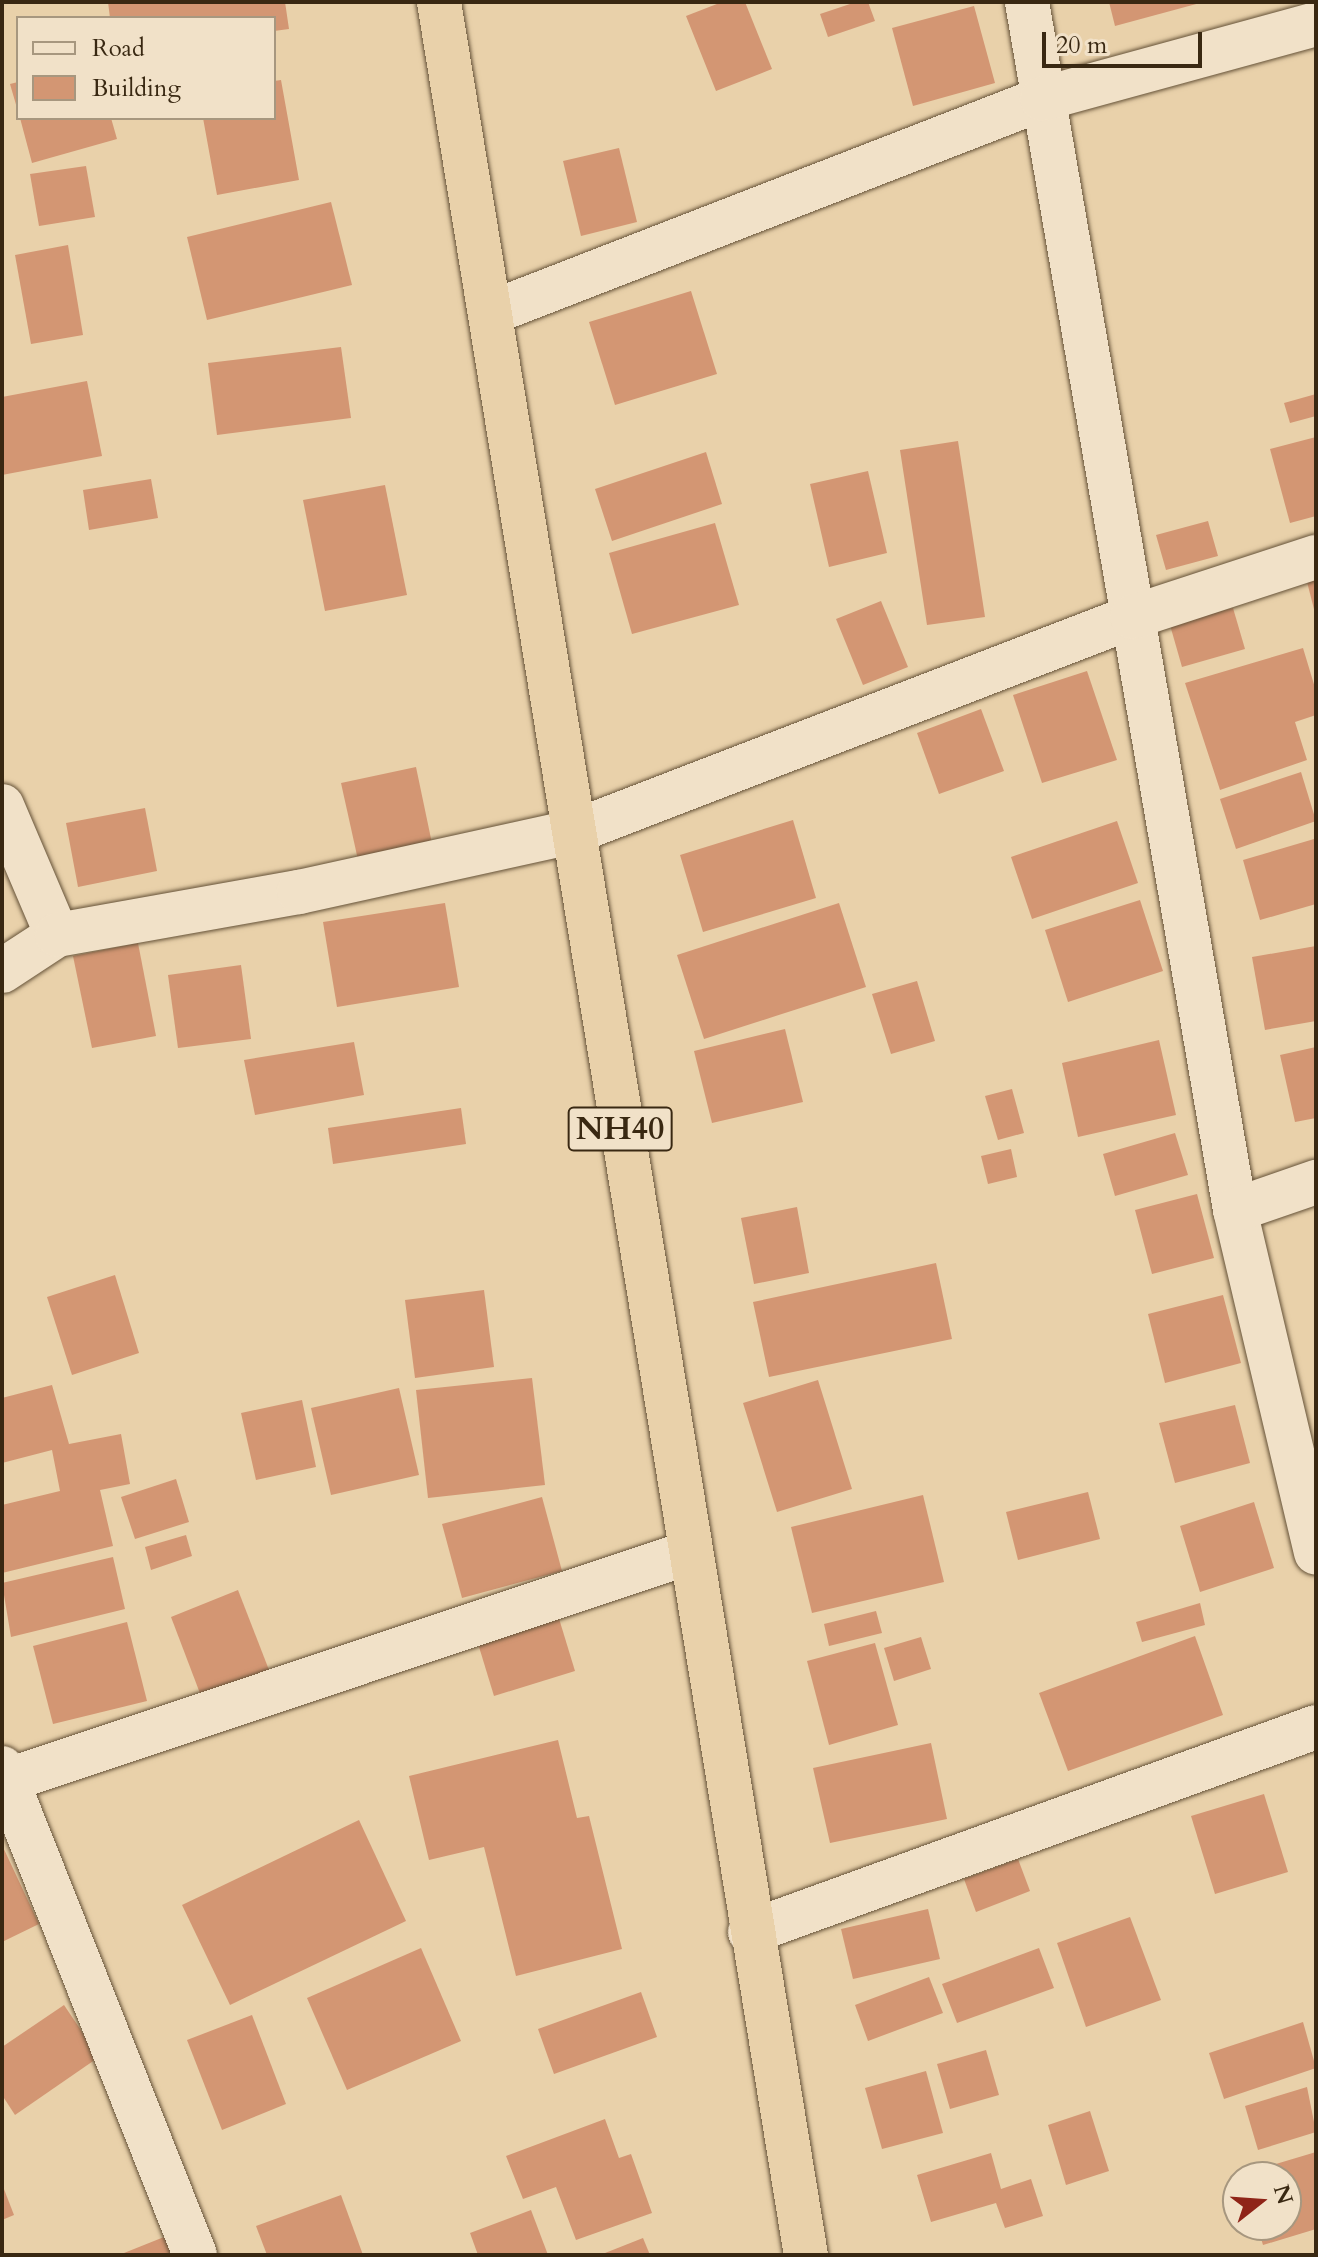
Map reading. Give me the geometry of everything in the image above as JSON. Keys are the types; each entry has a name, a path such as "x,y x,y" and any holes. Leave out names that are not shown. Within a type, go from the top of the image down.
{"highway":[{"name":"NH40","path":"439,2 493,312 688,1553 806,2255"}],"street":[{"path":"1027,2 1235,1210 1316,1553"},
{"path":"493,312 1042,99 1316,24"},
{"path":"2,971 57,935 299,892 576,831 1132,617 1316,557"},
{"path":"2,806 57,935"},
{"path":"1235,1210 1316,1182"},
{"path":"195,2255 3,1777 688,1553"},
{"path":"750,1932 1316,1727"}],"building":[{"path":"108,2 285,2 289,29 276,31 276,16 110,16"},
{"path":"722,2 745,2 772,69 716,91 686,16"},
{"path":"856,2 868,2 875,21 828,37 820,14"},
{"path":"1109,2 1200,2 1200,3 1115,26"},
{"path":"974,6 995,83 913,106 892,28"},
{"path":"281,80 299,180 217,195 203,120 276,120 276,81"},
{"path":"16,82 16,105 10,84"},
{"path":"21,120 112,120 117,139 32,163"},
{"path":"619,148 637,222 581,236 563,161"},
{"path":"86,166 95,217 39,226 30,174"},
{"path":"331,202 352,285 207,320 187,237"},
{"path":"68,245 83,335 31,344 15,255"},
{"path":"691,291 717,374 615,405 589,322"},
{"path":"341,347 351,418 217,435 208,363"},
{"path":"87,381 102,456 2,475 2,397"},
{"path":"1316,394 1316,416 1290,423 1284,403"},
{"path":"1316,437 1316,516 1290,523 1270,449"},
{"path":"958,441 985,617 927,625 900,450"},
{"path":"706,452 722,504 612,541 595,489"},
{"path":"868,471 887,553 829,567 810,484"},
{"path":"151,479 158,518 89,530 83,490"},
{"path":"385,485 407,595 325,611 303,500"},
{"path":"1208,521 1218,556 1166,570 1156,535"},
{"path":"715,523 739,605 632,634 609,553"},
{"path":"1316,579 1316,613 1315,613 1307,582"},
{"path":"881,601 908,667 863,685 836,619"},
{"path":"1233,608 1245,649 1182,667 1170,625"},
{"path":"1303,648 1316,691 1316,715 1295,722 1307,760 1220,790 1185,683"},
{"path":"1087,671 1117,760 1042,783 1013,695"},
{"path":"981,709 1004,771 939,794 917,733"},
{"path":"416,767 434,853 360,869 341,783"},
{"path":"1301,772 1316,821 1236,849 1220,799"},
{"path":"145,808 157,871 78,887 66,823"},
{"path":"793,820 816,898 703,932 680,855"},
{"path":"1117,821 1138,883 1032,919 1011,857"},
{"path":"1314,839 1316,904 1260,920 1243,860"},
{"path":"1140,900 1163,971 1068,1002 1045,930"},
{"path":"445,903 459,987 337,1007 323,922"},
{"path":"839,903 866,987 704,1039 677,955"},
{"path":"138,943 156,1036 92,1048 73,956"},
{"path":"1316,946 1316,1021 1265,1030 1252,957"},
{"path":"241,965 251,1039 178,1048 168,975"},
{"path":"917,981 935,1041 891,1054 872,994"},
{"path":"785,1029 803,1102 712,1123 694,1051"},
{"path":"1159,1040 1176,1115 1078,1137 1062,1063"},
{"path":"354,1042 364,1095 255,1115 244,1060"},
{"path":"1316,1047 1316,1118 1295,1122 1280,1055"},
{"path":"1012,1089 1024,1133 998,1140 985,1096"},
{"path":"461,1108 466,1144 333,1164 328,1128"},
{"path":"1175,1133 1188,1175 1115,1196 1103,1154"},
{"path":"1011,1149 1017,1177 988,1184 981,1156"},
{"path":"1197,1194 1214,1258 1152,1274 1135,1210"},
{"path":"797,1207 809,1273 754,1284 741,1218"},
{"path":"936,1263 952,1339 769,1377 753,1302"},
{"path":"115,1275 139,1353 72,1375 47,1297"},
{"path":"484,1290 494,1367 415,1378 405,1300"},
{"path":"1223,1295 1241,1363 1165,1383 1148,1314"},
{"path":"532,1378 545,1485 428,1498 416,1390"},
{"path":"818,1380 852,1489 777,1512 743,1403"},
{"path":"52,1385 69,1444 121,1434 130,1484 100,1490 113,1546 2,1573 2,1505 60,1491 52,1450 2,1463 2,1398"},
{"path":"399,1388 419,1475 331,1495 311,1408"},
{"path":"302,1400 316,1467 256,1480 241,1413"},
{"path":"1235,1405 1250,1463 1175,1483 1159,1423"},
{"path":"176,1479 189,1522 135,1539 121,1497"},
{"path":"1088,1492 1100,1539 1018,1560 1006,1512"},
{"path":"923,1495 944,1582 812,1613 791,1527"},
{"path":"542,1497 562,1571 462,1598 442,1524"},
{"path":"1254,1502 1274,1568 1200,1592 1180,1526"},
{"path":"186,1535 192,1556 151,1570 145,1547"},
{"path":"113,1557 125,1609 11,1637 2,1583"},
{"path":"238,1590 269,1670 201,1696 171,1617"},
{"path":"1200,1603 1205,1625 1142,1642 1136,1622"},
{"path":"876,1611 882,1633 829,1646 824,1624"},
{"path":"557,1612 575,1671 494,1696 476,1637"},
{"path":"127,1622 147,1701 53,1724 33,1646"},
{"path":"1195,1636 1223,1715 1068,1771 1039,1693"},
{"path":"921,1637 931,1669 894,1681 884,1648"},
{"path":"875,1643 898,1725 829,1745 807,1661"},
{"path":"558,1740 577,1818 589,1816 622,1949 516,1976 484,1847 429,1860 409,1776"},
{"path":"931,1743 947,1819 830,1843 813,1768"},
{"path":"1264,1794 1288,1872 1215,1894 1191,1816"},
{"path":"359,1820 406,1921 230,2005 182,1905"},
{"path":"2,1845 39,1924 2,1942"},
{"path":"1018,1859 1030,1891 976,1912 964,1879"},
{"path":"928,1909 940,1959 853,1979 841,1929"},
{"path":"1130,1917 1161,2000 1086,2027 1057,1943"},
{"path":"421,1948 461,2041 347,2090 307,1998"},
{"path":"1039,1948 1054,1988 957,2023 942,1984"},
{"path":"929,1977 943,2013 868,2041 855,2005"},
{"path":"641,1992 657,2037 554,2074 538,2029"},
{"path":"64,2005 99,2057 15,2115 2,2095 2,2047"},
{"path":"252,2015 286,2104 222,2130 187,2040"},
{"path":"1303,2022 1316,2068 1224,2099 1209,2053"},
{"path":"986,2050 999,2095 950,2109 937,2064"},
{"path":"926,2071 943,2133 882,2149 865,2088"},
{"path":"1307,2087 1316,2132 1258,2150 1245,2106"},
{"path":"1090,2111 1109,2171 1066,2185 1048,2125"},
{"path":"605,2119 619,2158 631,2154 652,2213 576,2240 556,2187 523,2199 506,2156"},
{"path":"1316,2152 1316,2229 1302,2233 1302,2161 1286,2161"},
{"path":"991,2153 1001,2189 1031,2179 1043,2216 1005,2228 996,2203 931,2222 917,2175"},
{"path":"2,2184 14,2215 2,2220"},
{"path":"341,2195 363,2255 267,2255 256,2226"},
{"path":"531,2210 548,2255 478,2255 470,2233"},
{"path":"179,2231 188,2255 119,2255"},
{"path":"643,2238 650,2255 600,2255"}]}
